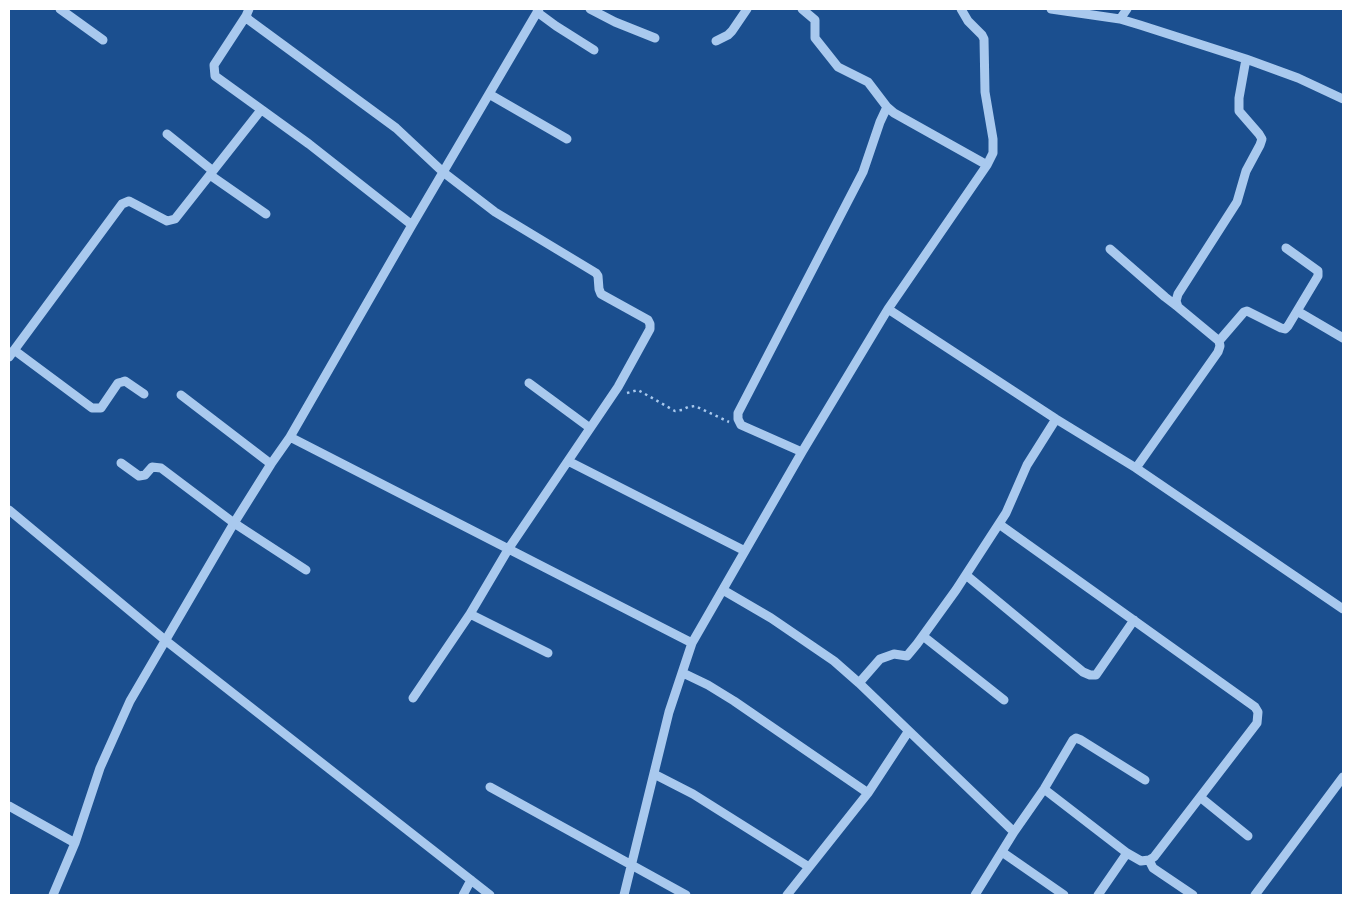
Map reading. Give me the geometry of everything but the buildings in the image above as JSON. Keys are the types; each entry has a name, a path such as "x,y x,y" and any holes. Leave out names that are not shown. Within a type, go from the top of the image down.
{"street":[{"path":"60,9 103,40"},
{"path":"590,9 615,22 655,38"},
{"path":"716,41 732,31 747,9"},
{"path":"802,9 816,20 815,38 838,67 868,82 894,113 987,164"},
{"path":"624,895 669,712 692,643 802,452 888,309 993,153 994,146 985,99 984,39 968,21 961,9"},
{"path":"1051,9 1120,19 1246,59 1298,78 1343,99"},
{"path":"1120,19 1127,9"},
{"path":"53,895 75,843 100,768 126,709 234,523 290,437 538,10 556,26 594,50"},
{"path":"247,12 214,65 215,76 309,144 412,225"},
{"path":"247,12 249,20 396,128 443,172 511,223 596,273 601,294 648,320 650,330 611,396 509,548 470,614 413,698"},
{"path":"1178,307 1176,301 1178,294 1237,202 1246,171 1262,139 1260,134 1239,111 1239,98 1246,59"},
{"path":"489,94 567,139"},
{"path":"802,452 740,425 738,413 863,172 880,122 888,107"},
{"path":"144,394 126,381 118,383 101,408 92,408 11,354 122,204 129,201 167,221 175,219 261,110"},
{"path":"167,134 212,173 266,214"},
{"path":"1136,468 1218,352 1219,341 1244,312 1250,312 1285,329 1288,326 1318,276 1318,271 1286,248"},
{"path":"1110,249 1219,341"},
{"path":"888,309 1056,419 1136,468 1343,609"},
{"path":"1297,311 1343,338"},
{"path":"529,383 590,428"},
{"path":"181,395 271,464"},
{"path":"859,683 880,658 894,654 906,656 923,636 966,575 1006,513 1027,465 1056,419"},
{"path":"290,437 692,643"},
{"path":"568,461 745,551"},
{"path":"121,463 139,476 145,475 152,467 161,468 234,523 306,570"},
{"path":"9,510 165,640 490,895"},
{"path":"999,524 1254,707 1258,712 1257,723 1154,857 1148,860 1141,861 1127,853 1044,789"},
{"path":"966,575 1083,672 1090,675 1096,675 1134,620"},
{"path":"723,590 802,638 834,661 1014,832"},
{"path":"470,614 548,653"},
{"path":"923,636 1004,700"},
{"path":"682,673 708,685 734,701 868,793"},
{"path":"787,895 868,793 908,732"},
{"path":"975,895 1014,832 1044,789 1073,740 1076,738 1081,740 1145,780"},
{"path":"654,774 693,794 809,868"},
{"path":"1256,895 1343,777"},
{"path":"490,787 686,895"},
{"path":"1200,797 1248,836"},
{"path":"9,806 75,843"},
{"path":"1002,852 1064,895"},
{"path":"1098,895 1127,853"},
{"path":"1148,860 1153,868 1193,895"},
{"path":"462,895 471,880"}],"path":[{"path":"611,396 638,390 675,410 695,406 728,422 738,419"}]}
